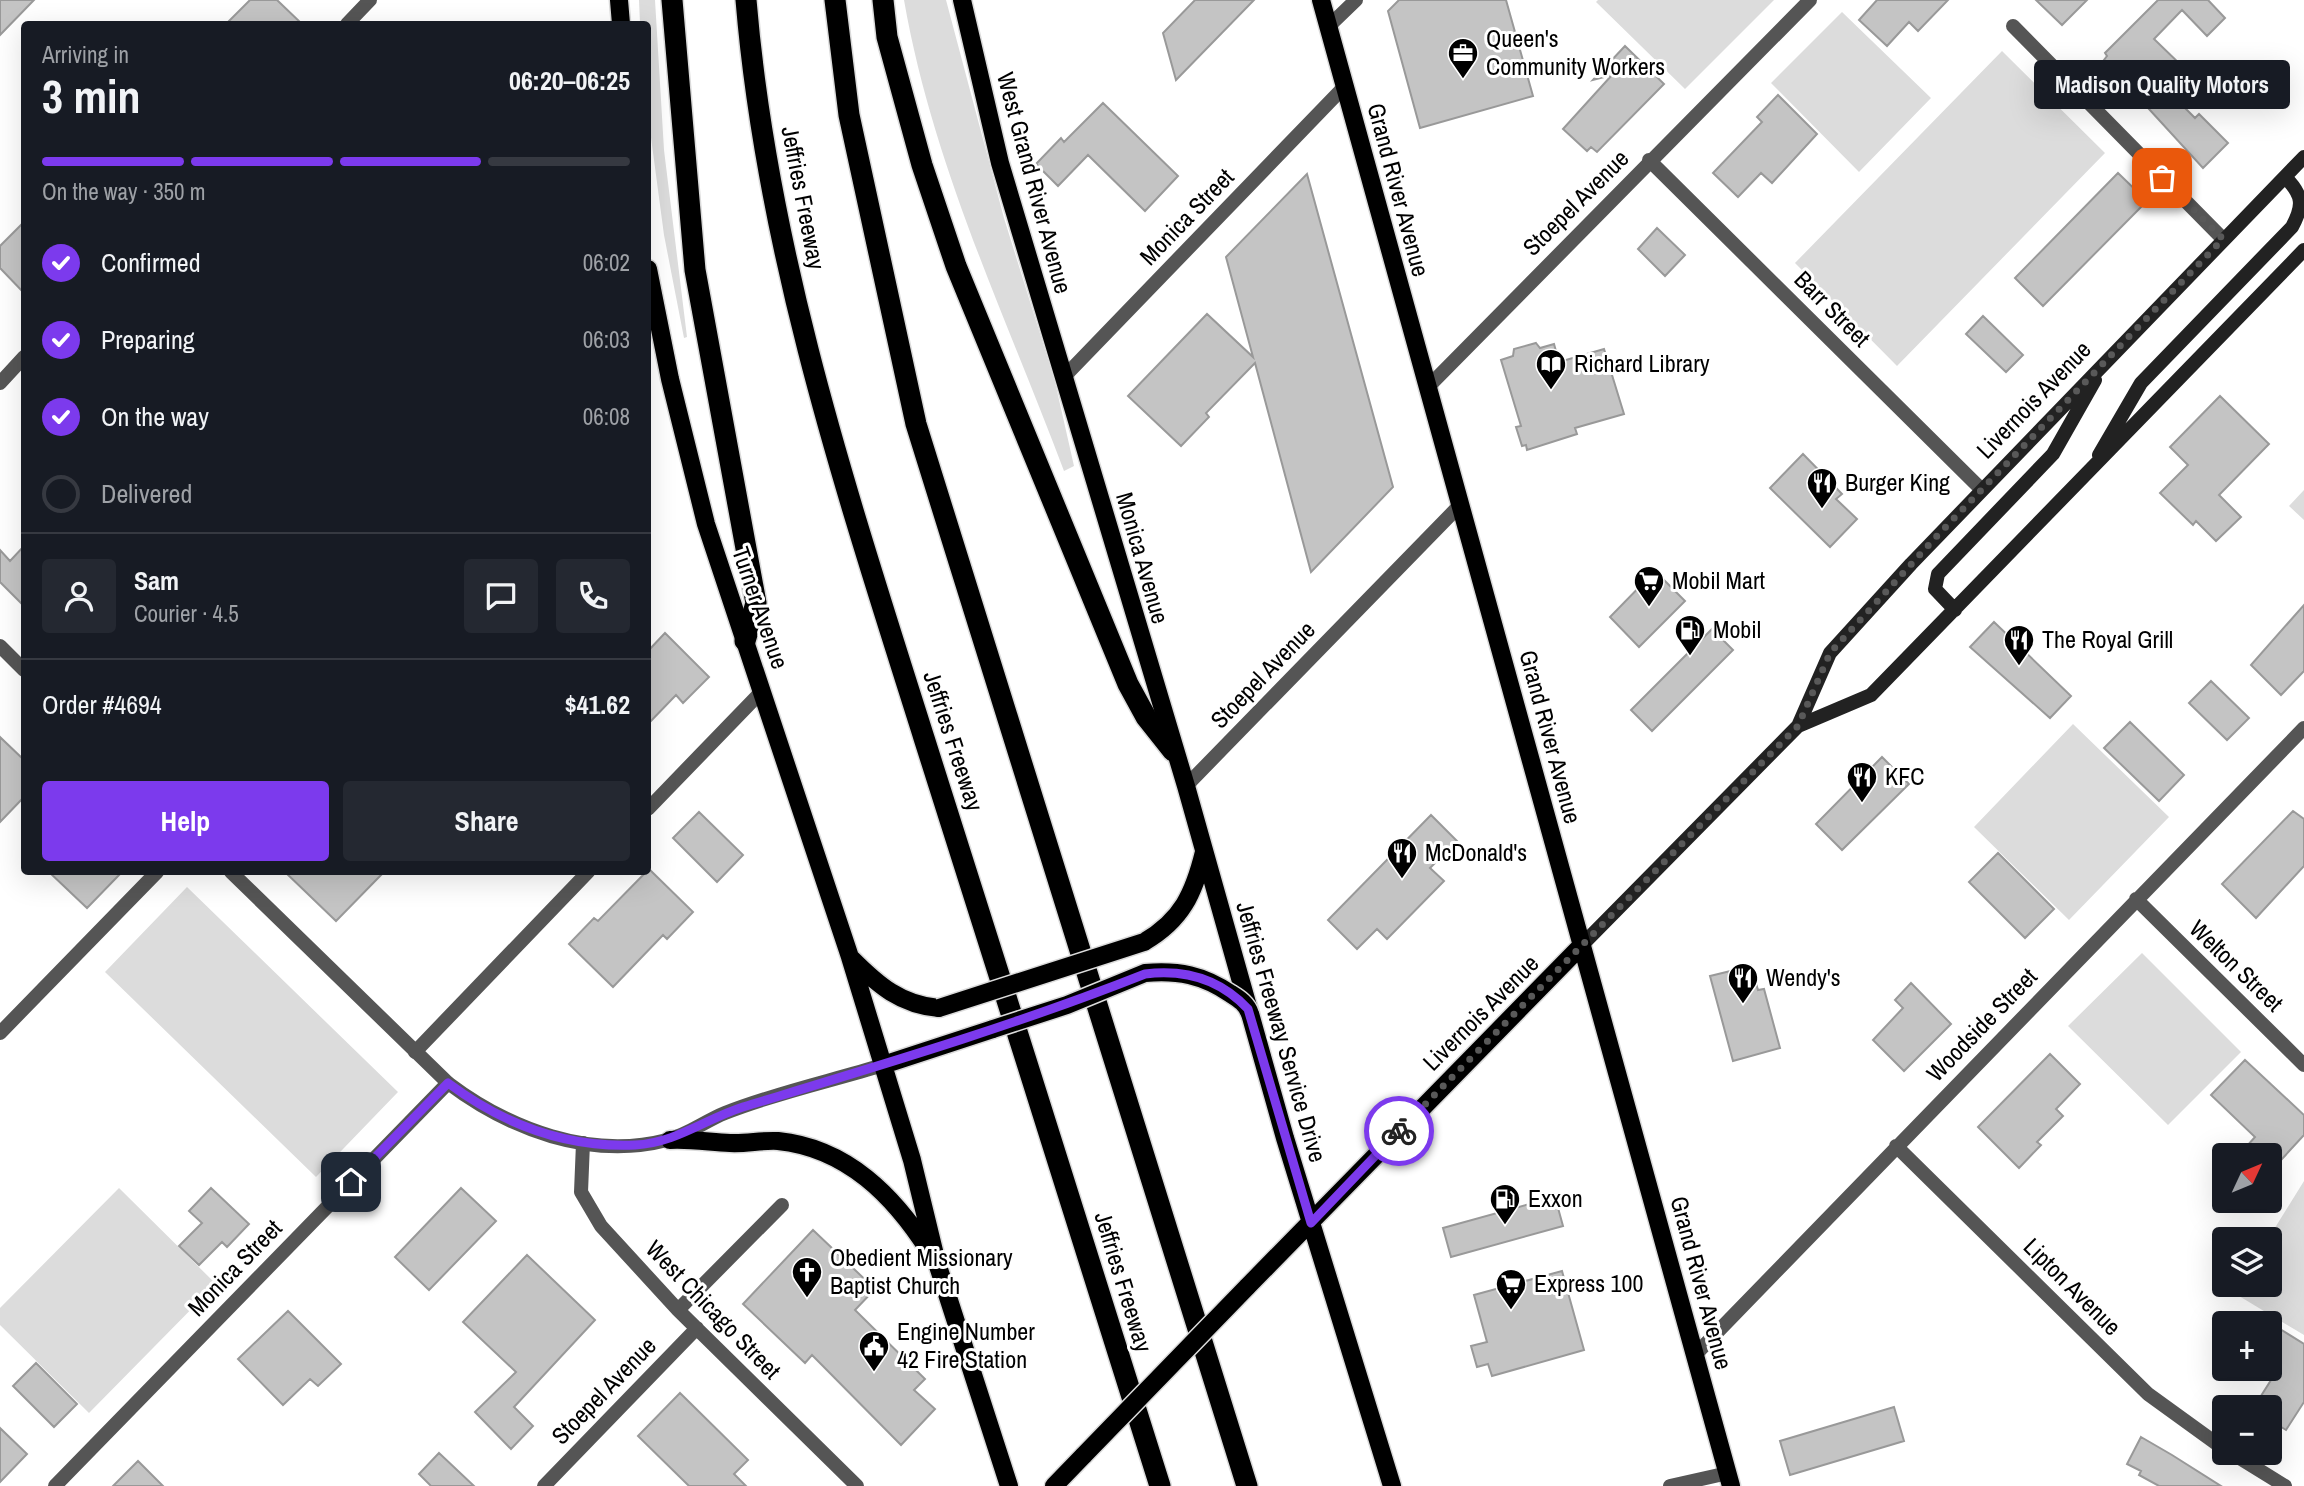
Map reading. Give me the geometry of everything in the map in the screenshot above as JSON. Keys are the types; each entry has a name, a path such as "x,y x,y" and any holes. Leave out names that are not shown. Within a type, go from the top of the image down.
{"highway":[{"path":"672,0 695,270 756,603 745,641"},
{"name":"Jeffries Freeway","path":"746,0 772,199 812,369 896,648 1160,1486"},
{"path":"835,0 849,115 916,424 1247,1486"},
{"path":"883,0 887,37 922,166 956,266 1128,684 1146,717 1173,751"}],"main road":[{"path":"619,0 621,21"},
{"name":"West Grand River Avenue","path":"962,0 1000,163 1063,378"},
{"name":"Grand River Avenue","path":"1321,0 1729,1479"},
{"name":"Livernois Avenue","path":"1054,1486 1798,726 1830,653 1981,489 2304,157"},
{"path":"2087,474 2141,383 2292,227 2303,207 2298,190 2285,177"},
{"name":"Livernois Avenue","path":"1798,726 1871,695 2304,250"},
{"name":"Turner Avenue","path":"651,284 670,379 706,524 850,957"},
{"path":"1955,610 1935,589 1938,574 2053,454 2105,361"},
{"name":"Monica Avenue","path":"1063,378 1173,751"},
{"name":"Jeffries Freeway Service Drive","path":"1173,751 1186,786 1311,1223 1392,1486"},
{"path":"850,957 894,995 908,1003 939,1008 1144,942 1162,932 1187,905 1195,890 1204,852"},
{"path":"850,957 912,1160 937,1263 1009,1486"},
{"path":"883,1065 1067,1005 1145,974 1197,975 1237,998 1250,1014"},
{"path":"670,1140 779,1141 801,1145 842,1160 887,1195 906,1215 937,1263"}],"street":[{"path":"350,21 370,0"},
{"path":"1329,26 1356,0"},
{"name":"Stoepel Avenue","path":"1427,388 1649,160 1810,0"},
{"path":"2012,26 2223,239"},
{"name":"Monica Street","path":"1063,378 1344,87"},
{"name":"Barr Street","path":"1649,160 1981,489"},
{"path":"0,383 21,360"},
{"name":"Stoepel Avenue","path":"1186,786 1460,505"},
{"path":"0,646 21,667"},
{"path":"651,806 762,691"},
{"name":"Woodside Street","path":"1695,1355 2304,728"},
{"path":"0,1033 154,875"},
{"path":"234,875 448,1083 506,1119 583,1143 634,1145 670,1140 725,1113 883,1065"},
{"path":"415,1052 585,875"},
{"name":"Welton Street","path":"2136,899 2304,1065"},
{"name":"Monica Street","path":"55,1486 448,1083"},
{"name":"West Chicago Street","path":"583,1143 579,1184 586,1203 601,1226 678,1310 857,1486"},
{"name":"Lipton Avenue","path":"1896,1146 2148,1394 2212,1440"},
{"path":"678,1310 782,1205"},
{"name":"Stoepel Avenue","path":"544,1486 697,1328"},
{"path":"2251,1465 2285,1486"},
{"path":"1670,1486 1729,1479"}],"shaded area":[{"path":"639,0 655,0 664,150 687,337 684,338 664,235 651,138 651,21 640,21"},
{"path":"904,0 946,0 1004,218 1055,382 1074,466 1064,471 952,181 933,122"},
{"path":"1774,0 1685,89 1596,2"},
{"path":"1842,12 1931,98 1859,172 1771,83"},
{"path":"2002,51 2105,153 1897,366 1795,263"},
{"path":"2304,490 2304,520 2289,506"},
{"path":"2073,724 2169,817 2069,920 1974,827"},
{"path":"187,887 398,1092 316,1177 105,972"},
{"path":"2142,953 2241,1052 2168,1125 2068,1026"},
{"path":"2304,1181 2304,1335 2282,1322 2282,1311 2264,1311 2241,1297 2282,1297 2282,1227 2275,1227"},
{"path":"119,1188 216,1284 89,1413 0,1325 0,1308"}],"building":[{"path":"0,0 34,0 0,35"},
{"path":"250,0 277,0 299,21 229,21"},
{"path":"1195,0 1254,0 1176,80 1163,33"},
{"path":"1399,0 1506,0 1533,96 1420,128 1388,11"},
{"path":"1877,0 1948,0 1918,31 1909,22 1887,46 1859,20"},
{"path":"2036,0 2087,0 2062,25"},
{"path":"2158,0 2208,0 2225,18 2207,36 2182,10 2154,39 2183,67 2164,87 2195,118 2199,114 2228,143 2203,168 2104,60 2107,56 2105,53"},
{"path":"1625,46 1664,84 1597,152 1591,147 1587,151 1563,129 1612,75 1593,80"},
{"path":"1778,95 1817,134 1772,183 1761,173 1738,197 1713,173 1762,122 1757,117"},
{"path":"1103,103 1178,176 1145,211 1088,155 1058,186 1036,164 1061,138 1064,142"},
{"path":"2118,173 2147,201 2043,306 2015,278"},
{"path":"1307,174 1393,487 1311,572 1255,363 1206,413 1209,417 1181,446 1128,396 1207,314 1253,357 1226,257"},
{"path":"21,225 21,290 0,268 0,246"},
{"path":"1657,228 1685,255 1665,276 1638,249"},
{"path":"1983,316 2023,355 2006,372 1966,334"},
{"path":"1536,343 1540,348 1554,344 1559,362 1604,349 1624,414 1575,428 1577,434 1527,450 1526,445 1522,446 1516,427 1521,426 1501,360 1513,356 1514,349"},
{"path":"2220,396 2269,444 2219,495 2241,517 2216,541 2196,521 2193,525 2160,493 2188,465 2170,447"},
{"path":"1803,454 1842,494 1836,499 1857,519 1830,547 1770,488"},
{"path":"21,549 21,603 0,582 0,550 10,561"},
{"path":"1655,571 1685,601 1639,647 1610,617"},
{"path":"2304,605 2304,671 2281,695 2251,665"},
{"path":"1994,622 2071,696 2050,718 1970,647"},
{"path":"1712,629 1733,650 1652,731 1631,710"},
{"path":"665,633 709,677 683,703 676,695 651,721 651,648"},
{"path":"2211,681 2249,718 2227,740 2189,703"},
{"path":"2130,722 2184,775 2159,801 2104,748"},
{"path":"0,737 21,757 21,800 0,822"},
{"name":"KFC","path":"1882,757 1909,784 1842,850 1816,824"},
{"path":"2293,811 2304,819 2304,866 2256,918 2222,884"},
{"path":"699,812 743,855 717,882 673,838"},
{"path":"1431,815 1457,841 1430,868 1444,881 1387,939 1377,929 1357,949 1328,920"},
{"path":"1998,853 2054,909 2025,938 1969,882"},
{"path":"651,871 693,912 667,939 663,935 613,987 569,944 594,918 598,921 643,875 651,875"},
{"path":"52,875 119,875 87,908"},
{"path":"288,875 381,875 336,921"},
{"path":"1751,966 1758,990 1764,989 1780,1048 1733,1061 1710,976"},
{"path":"1911,983 1951,1024 1904,1071 1873,1040 1903,1008 1895,1000"},
{"path":"2050,1054 2080,1084 2056,1109 2063,1116 2037,1142 2041,1145 2019,1168 1978,1127"},
{"path":"2245,1060 2304,1115 2304,1135 2282,1159 2282,1143 2250,1143 2255,1137 2211,1095"},
{"path":"211,1188 249,1224 227,1247 222,1242 199,1265 179,1246 202,1223 189,1211"},
{"path":"461,1188 496,1221 429,1290 395,1257"},
{"path":"1555,1197 1563,1226 1451,1257 1443,1228"},
{"path":"813,1230 875,1289 855,1310 925,1379 914,1390 935,1409 901,1445 812,1355 805,1363 743,1304"},
{"path":"527,1255 595,1320 514,1407 533,1426 511,1449 475,1412 516,1372 463,1322"},
{"path":"1562,1271 1584,1350 1492,1376 1488,1364 1477,1367 1471,1346 1487,1342 1474,1295"},
{"path":"288,1311 341,1364 318,1386 310,1379 283,1405 238,1359"},
{"path":"2282,1330 2304,1344 2304,1402 2286,1430 2282,1428 2282,1395 2262,1395 2270,1381 2282,1381"},
{"path":"36,1363 77,1404 54,1427 13,1386"},
{"path":"680,1393 748,1460 734,1474 746,1486 689,1486 638,1436"},
{"path":"1894,1407 1904,1441 1790,1475 1780,1441"},
{"path":"0,1428 27,1454 0,1482"},
{"path":"2141,1437 2221,1486 2159,1486 2139,1475 2141,1471 2127,1464"},
{"path":"439,1453 474,1486 431,1486 419,1474"},
{"path":"138,1461 163,1486 113,1486"}],"way so far":[{"path":"1399,1131 1798,726 1830,653 1936,537 2223,239 2162,178"}],"place":[{"name":"Queen's Community Workers","path":"1463,80"},
{"name":"Madison Quality Motors","path":"2162,178"},
{"name":"Richard Library","path":"1551,391"},
{"name":"Burger King","path":"1822,510"},
{"name":"Mobil Mart","path":"1649,608"},
{"name":"Mobil","path":"1690,657"},
{"name":"The Royal Grill","path":"2019,667"},
{"name":"KFC","path":"1862,804"},
{"name":"McDonald's","path":"1402,880"},
{"name":"Wendy's","path":"1743,1005"},
{"name":"Exxon","path":"1505,1226"},
{"name":"Obedient Missionary Baptist Church","path":"807,1299"},
{"name":"Express 100","path":"1511,1311"},
{"name":"Engine Number 42 Fire Station","path":"874,1373"}],"route":[{"path":"351,1182 448,1083 487,1110 545,1134 590,1144 653,1143 670,1140 725,1113 1067,1005 1145,974 1157,972 1197,975 1220,986 1248,1009 1311,1223 1399,1131"}]}
